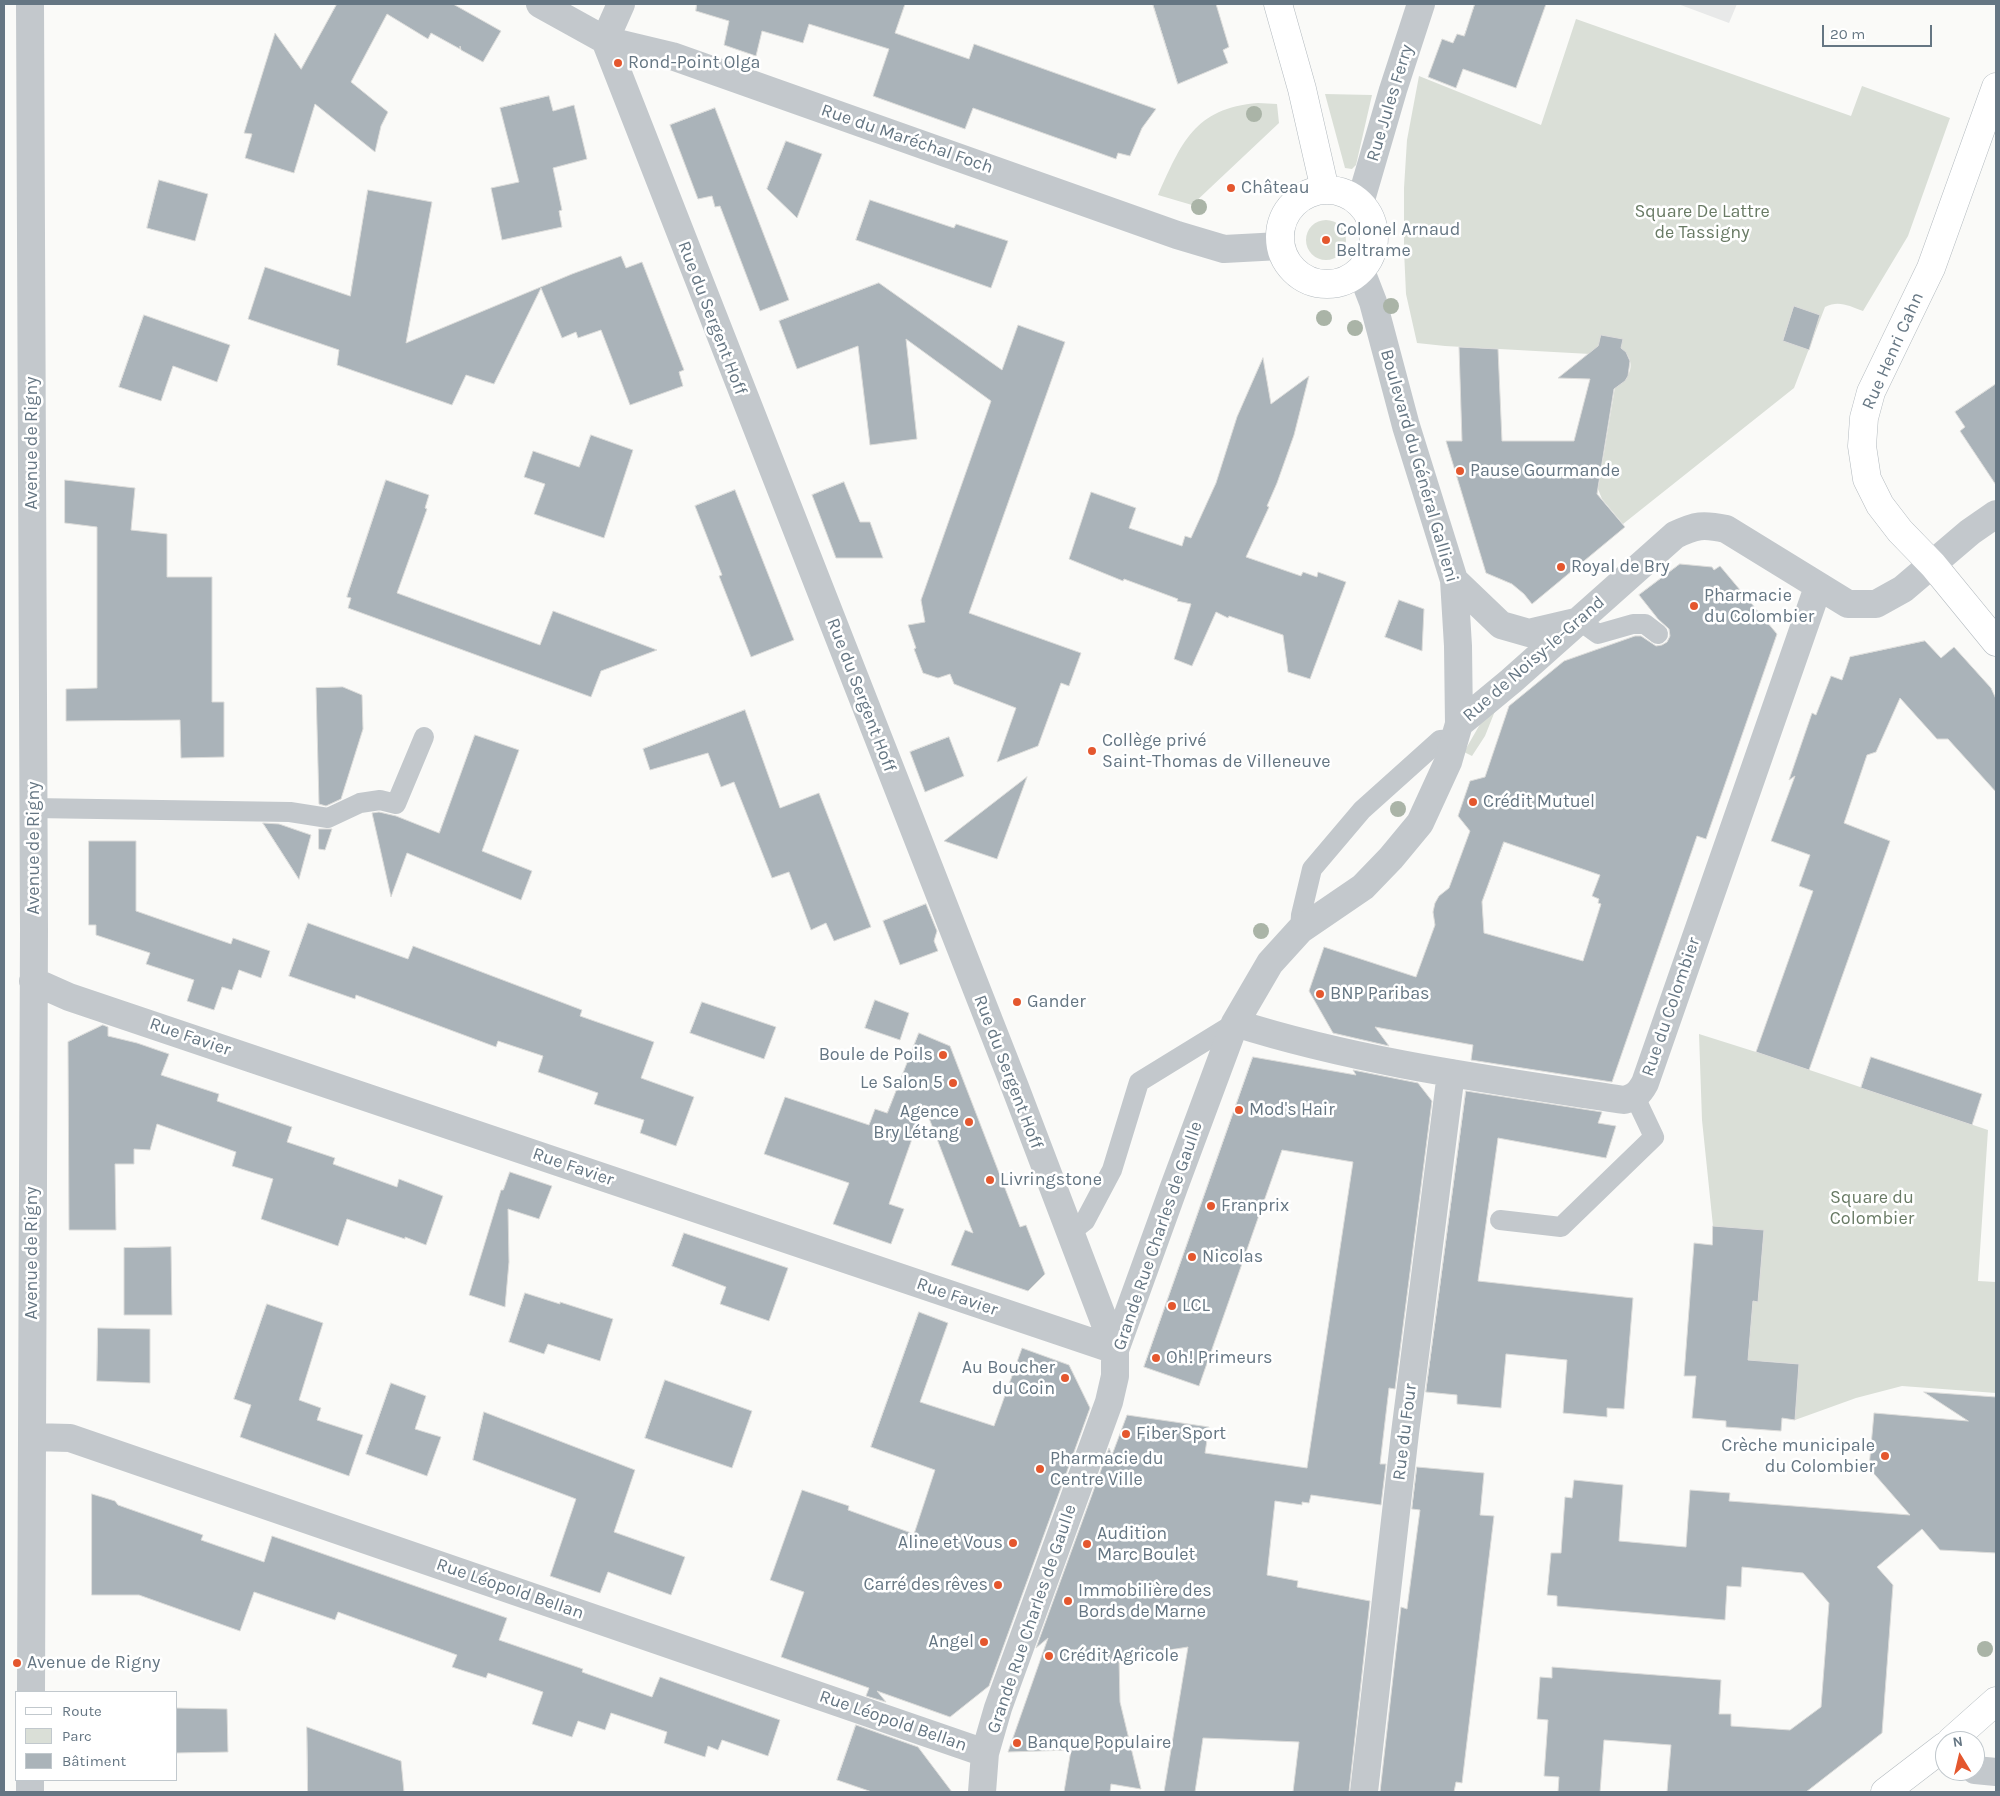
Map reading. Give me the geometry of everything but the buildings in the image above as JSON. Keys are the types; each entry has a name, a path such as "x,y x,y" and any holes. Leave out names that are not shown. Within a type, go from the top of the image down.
{"main road":[{"path":"1278,4 1302,89 1325,190"},
{"name":"Rue Henri Cahn","path":"1996,87 1931,268 1872,392 1864,418 1862,446 1867,479 1880,505 1900,531 1933,565 1996,642"},
{"path":"1325,190 1338,191 1360,203 1369,215 1374,229 1374,244 1370,258 1361,271 1349,280 1335,284 1320,285 1306,280 1294,271 1285,260 1280,246 1280,230 1285,214 1295,202 1309,193 1325,190"},
{"path":"1962,1731 1996,1701"},
{"path":"1884,1792 1935,1754"}],"street":[{"name":"Avenue de Rigny","path":"30,4 33,808 31,1691"},
{"name":"Rue du Maréchal Foch","path":"540,4 605,40 672,56 1196,240 1224,249 1280,246"},
{"path":"605,40 621,4"},
{"name":"Rue Jules Ferry","path":"1360,203 1392,90 1421,4"},
{"name":"Rue du Sergent Hoff","path":"605,40 1071,1232 1115,1350"},
{"name":"Boulevard du Général Gallieni","path":"1361,271 1373,302 1406,426 1454,580 1458,646 1456,731"},
{"name":"Rue de Noisy-le-Grand","path":"1236,1023 1270,962 1300,930 1363,887 1392,858 1420,823 1448,762 1456,731 1675,536 1694,526 1713,526 1726,529 1848,604 1876,604 1903,589 1970,532 1996,514"},
{"path":"1454,580 1501,625 1529,633 1580,621"},
{"name":"Rue du Colombier","path":"1236,1023 1286,1039 1451,1073 1624,1100 1635,1097 1640,1093 1645,1083 1818,587"},
{"name":"Rue Favier","path":"33,981 78,1000 1115,1350"},
{"name":"Grande Rue Charles de Gaulle","path":"982,1792 985,1753 1001,1699 1109,1402 1115,1376 1115,1350 1236,1023"},
{"name":"Rue du Four","path":"1364,1792 1405,1433 1451,1073"},
{"name":"Rue Léopold Bellan","path":"32,1437 70,1438 985,1753"}],"lane":[{"path":"1580,621 1598,634 1639,624 1645,624 1658,634"},
{"path":"1300,930 1301,915 1312,869 1362,810 1440,740 1456,731"},
{"path":"33,808 290,812 328,818 360,803 380,800 396,804 424,737"},
{"path":"1071,1232 1085,1221 1112,1170 1139,1082 1236,1023"},
{"path":"1500,1220 1561,1227 1654,1137 1635,1097"}],"shaded area":[{"path":"1678,4 1737,4 1729,23"}],"green space":[{"name":"Square De Lattre de Tassigny","path":"1576,19 1851,116 1862,86 1950,118 1908,236 1863,311 1839,304 1825,307 1794,388 1623,524 1602,499 1598,489 1615,387 1629,373 1631,367 1628,356 1617,346 1590,354 1417,343 1406,294 1404,188 1407,140 1419,76 1541,125"},
{"path":"1325,94 1372,95 1356,165 1352,169 1345,168"},
{"path":"1258,103 1277,104 1279,123 1192,205 1158,195 1183,145 1204,121 1219,112 1236,106"},
{"path":"1326,220 1340,226 1346,240 1340,254 1326,260 1312,254 1306,240 1312,226"},
{"path":"1495,711 1485,736 1472,756 1464,752 1483,719"},
{"name":"Square du Colombier","path":"1699,1034 1988,1130 1978,1281 1996,1282 1996,1393 1902,1386 1856,1398 1795,1420 1799,1364 1764,1361 1747,1367 1753,1301 1758,1301 1764,1231 1713,1226 1702,1120"}],"place":[{"name":"Rond-Point Olga","path":"618,63"},
{"name":"Château","path":"1231,188"},
{"name":"Colonel Arnaud Beltrame","path":"1326,240"},
{"name":"Pause Gourmande","path":"1460,471"},
{"name":"Royal de Bry","path":"1561,567"},
{"name":"Pharmacie du Colombier","path":"1694,606"},
{"name":"Collège privé Saint-Thomas de Villeneuve","path":"1092,751"},
{"name":"Crédit Mutuel","path":"1473,802"},
{"name":"BNP Paribas","path":"1320,994"},
{"name":"Gander","path":"1017,1002"},
{"name":"Boule de Poils","path":"943,1055"},
{"name":"Le Salon 5","path":"953,1083"},
{"name":"Mod's Hair","path":"1239,1110"},
{"name":"Agence Bry Létang","path":"969,1122"},
{"name":"Livringstone","path":"990,1180"},
{"name":"Franprix","path":"1211,1206"},
{"name":"Nicolas","path":"1192,1257"},
{"name":"LCL","path":"1172,1306"},
{"name":"Oh! Primeurs","path":"1156,1358"},
{"name":"Au Boucher du Coin","path":"1065,1378"},
{"name":"Fiber Sport","path":"1126,1434"},
{"name":"Crèche municipale du Colombier","path":"1885,1456"},
{"name":"Pharmacie du Centre Ville","path":"1040,1469"},
{"name":"Aline et Vous","path":"1013,1543"},
{"name":"Audition Marc Boulet","path":"1087,1544"},
{"name":"Carré des rêves","path":"998,1585"},
{"name":"Immobilière des Bords de Marne","path":"1068,1601"},
{"name":"Angel","path":"984,1642"},
{"name":"Crédit Agricole","path":"1049,1656"},
{"name":"Avenue de Rigny","path":"17,1663"},
{"name":"Banque Populaire","path":"1017,1743"}]}
